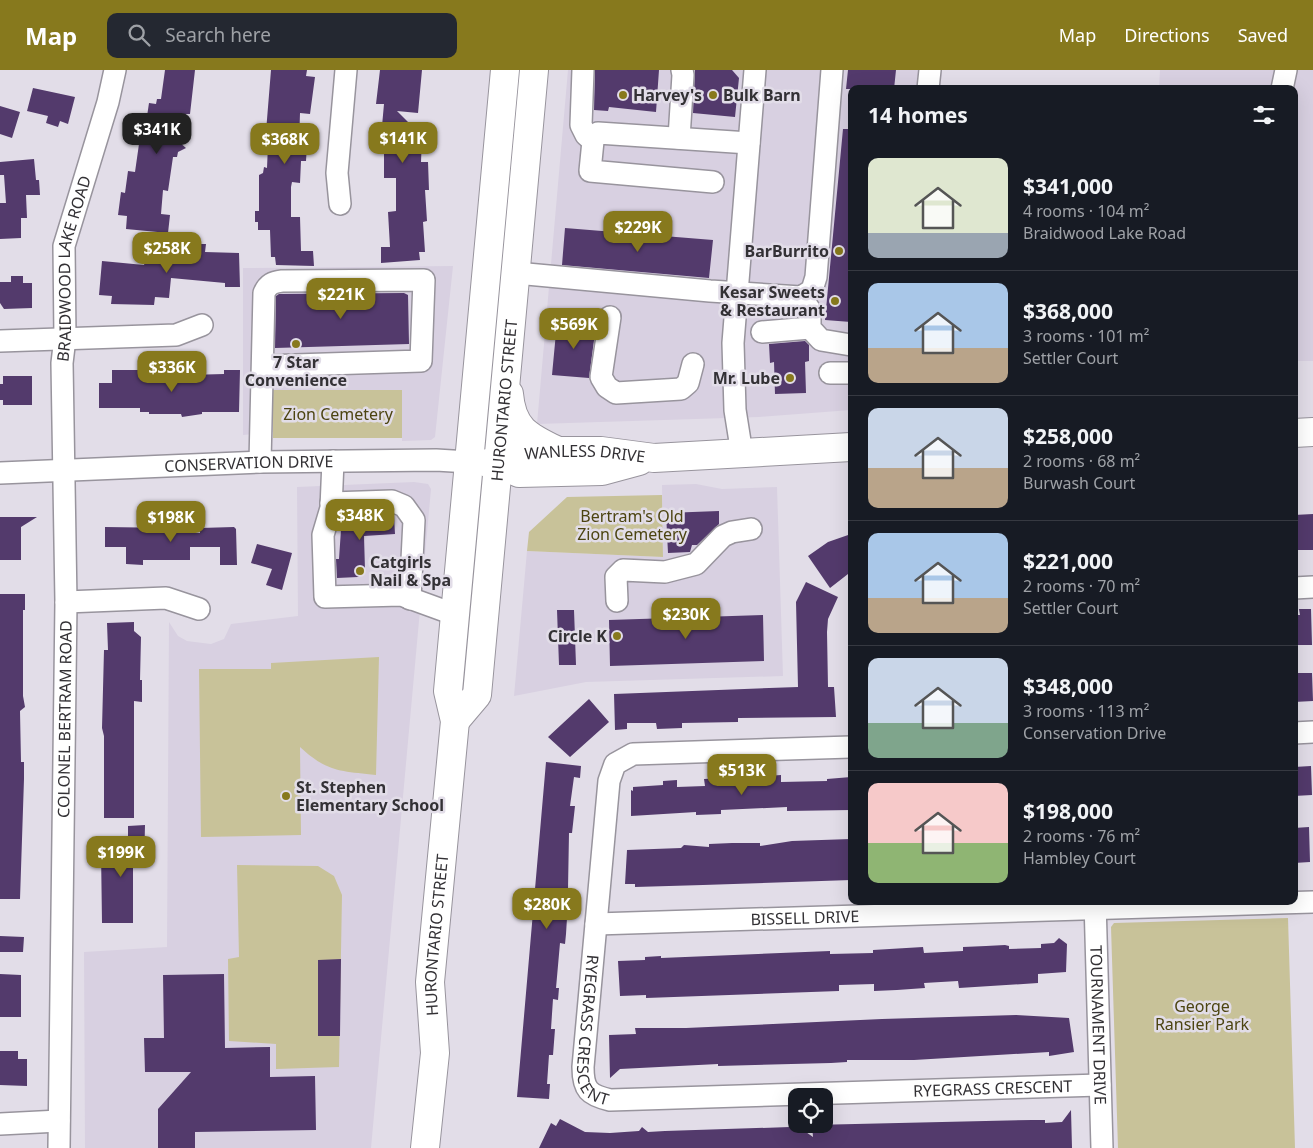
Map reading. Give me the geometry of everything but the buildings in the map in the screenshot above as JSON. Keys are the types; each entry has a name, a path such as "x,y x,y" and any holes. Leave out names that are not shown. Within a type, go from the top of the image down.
{"main road":[{"name":"HURONTARIO STREET","path":"424,1148 435,1054 430,982 455,722 448,691 505,70"},
{"name":"HURONTARIO STREET","path":"455,722 477,695 534,70"},
{"path":"509,346 510,408 514,419 529,436 558,451"},
{"path":"1298,433 1313,432"},
{"name":"WANLESS DRIVE","path":"497,463 517,454 558,451 601,451 654,458 848,447"},
{"name":"WANLESS DRIVE","path":"497,463 519,473 584,471 602,470 654,458"},
{"name":"CONSERVATION DRIVE","path":"469,462 497,463"}],"street":[{"name":"BRAIDWOOD LAKE ROAD","path":"65,470 62,363 65,338 64,246 108,102 115,70"},
{"path":"340,204 337,173 346,70"},
{"path":"583,70 581,125 586,135 593,141"},
{"path":"679,138 684,75 682,70"},
{"path":"742,454 735,410 733,368 736,293 755,70"},
{"path":"516,273 736,293 802,297 812,290 816,276 832,70"},
{"path":"928,85 930,70"},
{"path":"1283,85 1286,70"},
{"path":"713,182 590,171 593,141 598,133 749,143"},
{"path":"260,462 264,293 266,287 273,282 424,280 421,361 263,366"},
{"path":"802,297 810,310 810,328 821,340 848,344"},
{"path":"610,316 601,377 607,387 616,393 681,389 688,383 694,364"},
{"path":"0,341 176,335 202,325"},
{"path":"762,332 810,328"},
{"name":"CONSERVATION DRIVE","path":"0,472 260,462 436,460 469,462"},
{"path":"333,461 331,503 323,535 325,597 401,596 456,615"},
{"name":"COLONEL BERTRAM ROAD","path":"59,1148 66,602 65,470"},
{"path":"331,503 392,501 404,506 414,520 410,599"},
{"path":"617,601 616,577 623,570 665,572 696,564 723,536 732,532 751,529"},
{"path":"1298,588 1313,587"},
{"path":"66,602 166,598 199,609"},
{"path":"1298,733 1313,732"},
{"name":"RYEGRASS CRESCENT","path":"848,747 633,754 615,764 609,781 583,1080 588,1091 597,1097 610,1100 1100,1085"},
{"name":"BISSELL DRIVE","path":"1298,902 1313,902"},
{"name":"BISSELL DRIVE","path":"596,924 1095,905"},
{"name":"TOURNAMENT DRIVE","path":"1095,905 1102,1148"},
{"path":"0,1124 59,1121"}],"shaded area":[{"path":"568,70 942,70 940,85 848,85 848,410 759,417 537,424"},
{"path":"1160,70 1313,70 1313,361 1298,361 1298,85 1159,85"},
{"path":"453,266 435,437 431,440 402,441 402,390 274,390 273,432 243,435 243,268"},
{"name":"St. Stephen Elementary School","path":"414,482 428,484 431,489 371,1148 85,1148 84,952 167,947 169,622 178,636 187,641 211,644 224,639 231,624 298,616 297,487"},
{"path":"696,484 722,489 777,487 783,676 586,682 514,696 527,551 663,557 662,485"}],"green space":[{"name":"Zion Cemetery","path":"273,390 402,390 402,438 273,438"},
{"name":"Bertram's Old Zion Cemetery","path":"662,495 663,557 527,551 529,532 567,497"},
{"path":"379,657 376,775 343,771 326,766 300,747 301,835 201,837 199,669 271,669 271,663"},
{"path":"237,865 318,866 334,876 342,895 339,1067 276,1069 276,1044 229,1041 228,959 239,957"},
{"name":"George Ransier Park","path":"1288,918 1295,1148 1118,1148 1111,927 1114,923"}],"place":[{"name":"Harvey's","path":"623,95"},
{"name":"Bulk Barn","path":"713,95"},
{"name":"BarBurrito","path":"839,251"},
{"name":"Kesar Sweets & Restaurant","path":"835,301"},
{"name":"7 Star Convenience","path":"296,344"},
{"name":"Mr. Lube","path":"790,378"},
{"name":"Catgirls Nail & Spa","path":"360,571"},
{"name":"Circle K","path":"617,636"},
{"name":"St. Stephen Elementary School","path":"286,796"}]}
